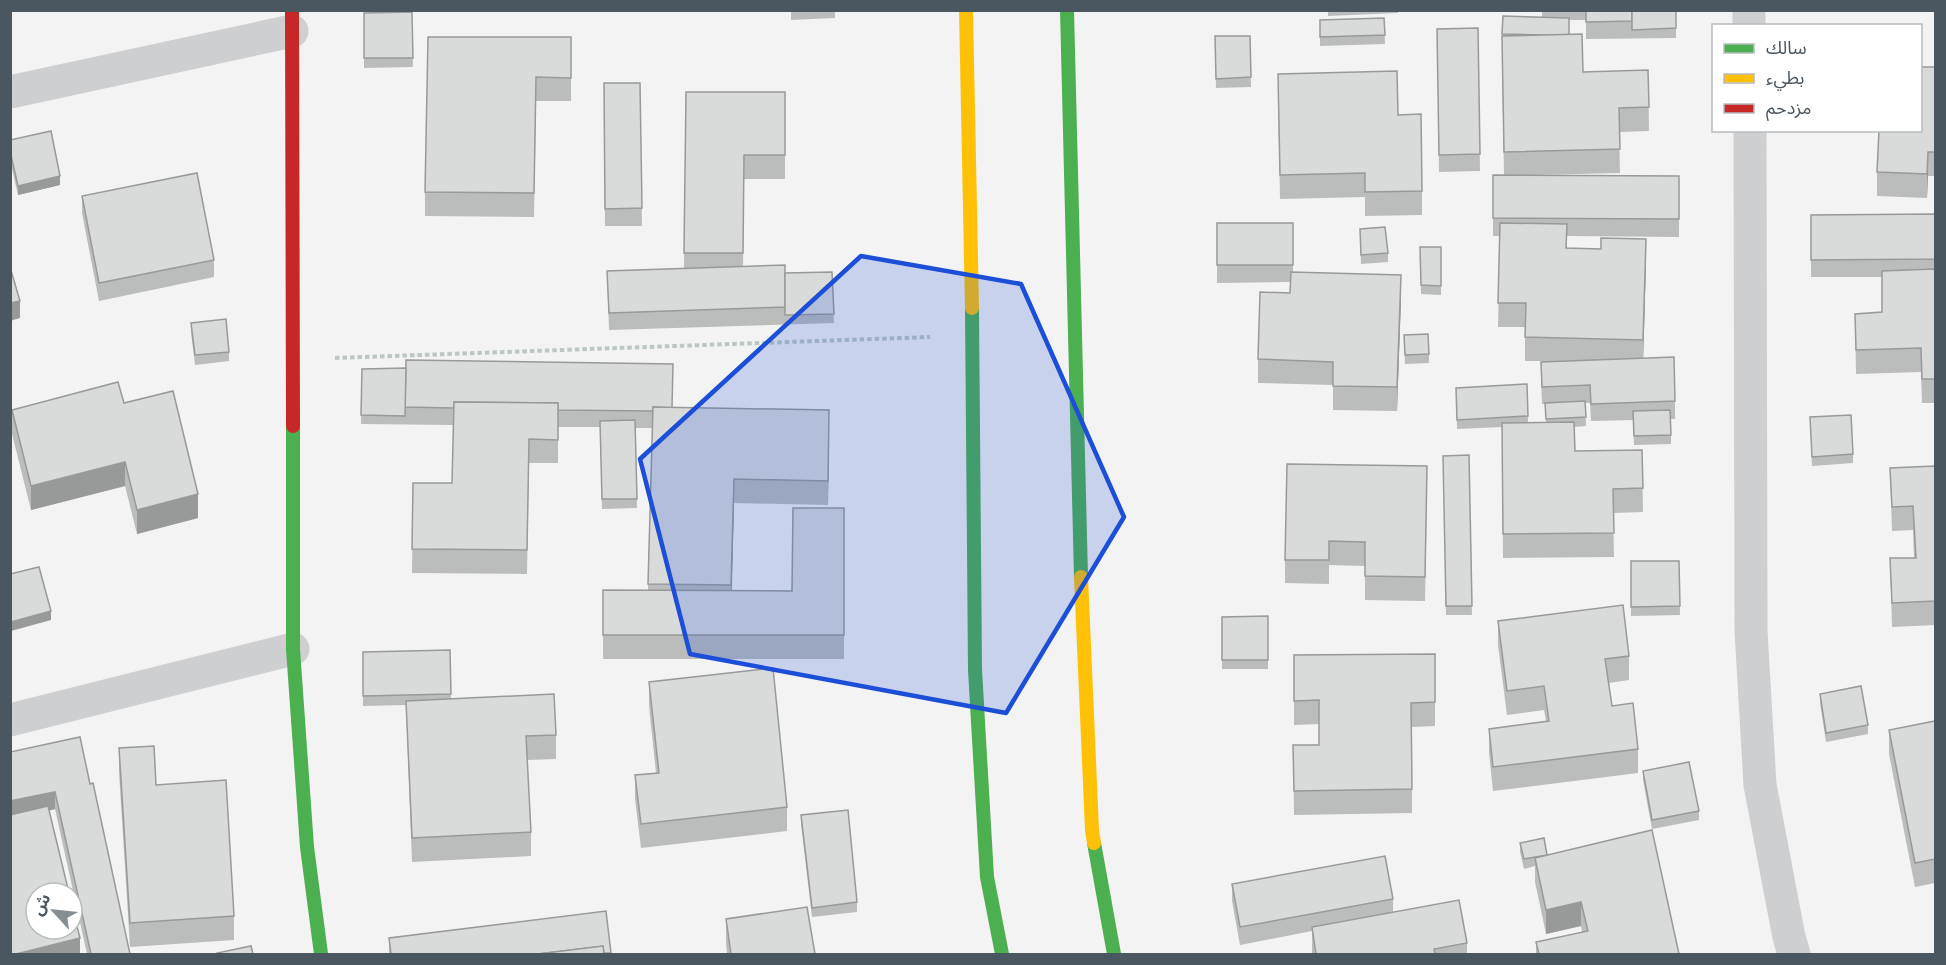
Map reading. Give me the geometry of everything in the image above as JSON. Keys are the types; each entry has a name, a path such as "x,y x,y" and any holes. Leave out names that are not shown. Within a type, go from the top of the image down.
{"street":[{"path":"966,10 973,336 975,670 987,877 1002,954"},
{"path":"1067,10 1082,617 1091,818 1114,954"},
{"path":"10,92 292,21 293,649 307,847 321,954"},
{"path":"1750,132 1751,631 1760,785 1794,954"},
{"path":"10,720 293,649"}],"path":[{"path":"292,359 973,336"}],"highlighted area":[{"path":"861,256 1021,284 1124,517 1006,713 690,654 640,459"}],"building":[{"path":"1586,10 1632,10 1632,21 1586,22"},
{"path":"1632,10 1676,10 1676,28 1632,30"},
{"path":"412,12 413,58 364,58 364,13"},
{"path":"1503,16 1569,18 1569,35 1502,34"},
{"path":"1384,18 1385,35 1320,37 1320,20"},
{"path":"1478,28 1480,154 1439,155 1437,29"},
{"path":"1582,34 1583,72 1648,70 1649,107 1619,108 1620,149 1504,152 1502,36"},
{"path":"1215,36 1250,36 1251,77 1216,79"},
{"path":"428,37 571,37 571,78 536,77 534,193 425,192"},
{"path":"1922,67 1935,67 1935,152 1928,152 1927,174 1877,172 1879,132 1922,132"},
{"path":"1397,71 1398,115 1421,114 1422,191 1365,192 1365,173 1280,175 1278,74"},
{"path":"604,83 640,83 642,208 605,209"},
{"path":"686,92 785,92 785,155 744,155 743,253 684,253"},
{"path":"51,131 60,176 18,186 10,151 10,140"},
{"path":"197,173 214,260 99,283 82,196"},
{"path":"1493,175 1679,176 1679,219 1493,218"},
{"path":"1935,214 1935,259 1811,260 1811,215"},
{"path":"1217,223 1293,223 1293,265 1217,265"},
{"path":"1500,223 1567,224 1566,248 1601,249 1601,238 1646,239 1643,340 1525,337 1526,303 1498,303"},
{"path":"1385,227 1388,253 1361,255 1360,229"},
{"path":"1420,247 1441,247 1441,286 1421,285"},
{"path":"785,265 785,307 609,313 607,271"},
{"path":"10,267 20,301 10,303"},
{"path":"1935,269 1935,379 1922,379 1921,348 1856,350 1855,314 1882,312 1882,271"},
{"path":"832,272 834,314 785,315 785,273"},
{"path":"1291,272 1401,275 1397,387 1333,386 1333,362 1258,359 1260,292 1290,293"},
{"path":"226,319 229,352 195,355 191,323"},
{"path":"1428,334 1429,354 1405,355 1404,335"},
{"path":"1674,357 1675,401 1591,404 1590,385 1542,387 1541,362"},
{"path":"406,360 673,364 672,408 653,407 653,411 558,410 558,403 454,402 454,408 405,407"},
{"path":"406,368 405,416 361,415 362,369"},
{"path":"118,382 124,403 173,391 198,494 137,510 125,462 31,486 12,410"},
{"path":"1527,384 1528,416 1457,420 1456,388"},
{"path":"1585,401 1586,417 1546,419 1545,403"},
{"path":"454,402 558,403 558,440 529,439 527,550 412,549 413,483 452,483"},
{"path":"653,407 829,410 828,481 734,479 731,585 648,584"},
{"path":"1670,410 1671,435 1634,436 1633,411"},
{"path":"1851,415 1853,454 1812,457 1810,417"},
{"path":"635,420 637,499 602,499 600,421"},
{"path":"1574,422 1575,451 1642,450 1643,488 1613,489 1614,533 1503,534 1502,423"},
{"path":"1469,455 1472,606 1446,606 1443,456"},
{"path":"1287,464 1427,466 1425,577 1365,576 1365,542 1329,541 1329,560 1285,560"},
{"path":"1935,466 1935,601 1892,603 1890,558 1916,558 1913,506 1892,507 1890,468"},
{"path":"793,508 844,508 844,635 603,635 603,590 792,591"},
{"path":"1631,561 1679,561 1680,606 1631,607"},
{"path":"39,567 51,611 11,622 10,574"},
{"path":"1623,605 1629,656 1605,659 1612,706 1633,703 1638,749 1493,767 1489,729 1549,721 1544,686 1507,691 1498,621"},
{"path":"1268,616 1268,660 1222,660 1222,617"},
{"path":"450,650 451,694 363,696 363,652"},
{"path":"1435,654 1435,702 1411,703 1412,789 1294,791 1293,745 1319,745 1319,700 1294,701 1294,655"},
{"path":"773,668 787,807 641,824 635,775 659,773 649,682"},
{"path":"1861,686 1868,725 1826,733 1820,694"},
{"path":"554,694 556,735 526,736 531,832 412,838 406,701"},
{"path":"1935,721 1935,859 1915,863 1889,730"},
{"path":"80,737 90,784 93,783 130,954 91,954 84,922 84,881 75,881 55,792 10,801 10,752"},
{"path":"154,746 156,785 226,780 234,916 130,923 119,748"},
{"path":"1689,762 1699,811 1652,820 1643,771"},
{"path":"48,806 66,881 24,881 24,941 68,941 16,954 10,954 10,815"},
{"path":"848,810 857,902 812,908 801,815"},
{"path":"1652,830 1679,954 1539,954 1536,942 1588,931 1581,902 1546,910 1535,858"},
{"path":"1544,838 1547,855 1524,859 1520,843"},
{"path":"1385,856 1393,899 1240,927 1232,884"},
{"path":"1459,900 1467,943 1434,949 1435,954 1316,954 1312,927"},
{"path":"807,907 815,954 731,954 726,919"},
{"path":"606,911 611,953 604,953 603,946 538,954 391,954 389,938"},
{"path":"251,946 253,954 217,954 217,953"},
{"path":"603,946 604,954 538,954"}],"traffic: fast":[{"path":"1067,10 1081,577"},
{"path":"972,308 975,670 987,877 1002,954"},
{"path":"293,426 293,649 307,847 321,954"},
{"path":"1094,843 1114,954"}],"traffic: slow":[{"path":"966,10 972,308"},
{"path":"1081,577 1094,843"}],"traffic: jam":[{"path":"292,10 293,426"}]}
